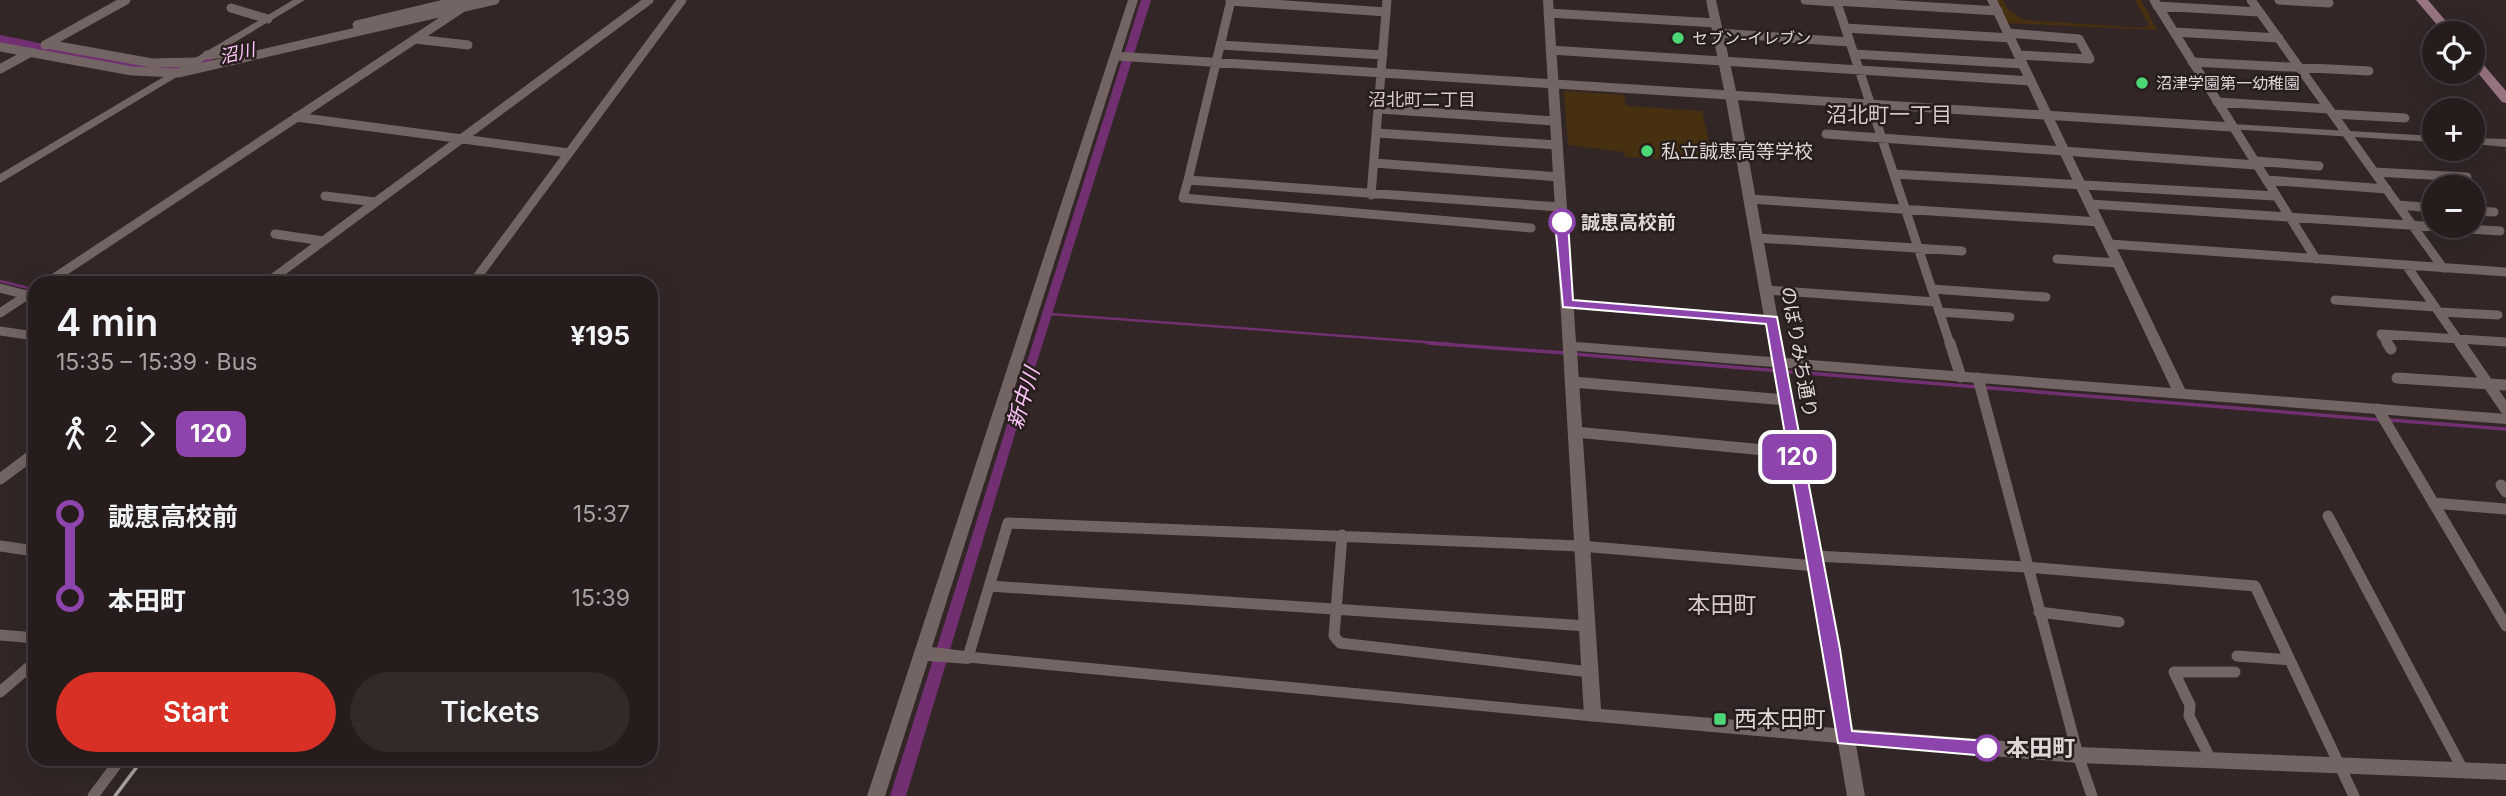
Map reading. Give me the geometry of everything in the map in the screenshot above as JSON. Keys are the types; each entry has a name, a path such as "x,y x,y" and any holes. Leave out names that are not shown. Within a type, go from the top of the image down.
{"main road":[{"path":"2422,0 2440,21"},
{"path":"2485,74 2506,99"}],"street":[{"path":"0,69 125,0"},
{"path":"0,179 300,0"},
{"path":"0,47 132,71 178,73 474,0"},
{"path":"47,44 152,63 202,59 462,4 495,0"},
{"path":"276,276 649,0"},
{"path":"478,276 682,0"},
{"path":"876,796 1133,0"},
{"path":"1371,195 1387,0"},
{"path":"1548,0 1573,382 1580,546 1593,716"},
{"name":"のぼりみち通り","path":"1711,0 1781,368 1856,796"},
{"path":"1805,0 1995,6 2181,395"},
{"path":"2251,0 2443,268"},
{"path":"2279,0 2329,3"},
{"path":"1386,12 1230,1 1183,198 1531,228"},
{"path":"1836,1 1961,377"},
{"path":"2156,3 2259,12"},
{"path":"2156,3 2316,259"},
{"path":"57,276 415,39 462,4"},
{"path":"231,8 268,19"},
{"path":"1548,13 1849,42"},
{"path":"1845,28 2079,39 2090,59 2021,60 1854,54"},
{"path":"2174,32 2279,38"},
{"path":"415,39 468,45"},
{"path":"1221,45 1383,55"},
{"path":"1550,50 2031,81"},
{"path":"1115,56 2422,138"},
{"path":"2192,62 2369,71"},
{"path":"2217,102 2405,118"},
{"path":"1379,109 1555,121"},
{"path":"296,117 569,153"},
{"path":"1377,133 1557,145"},
{"path":"1826,134 2319,166"},
{"path":"2485,142 2506,143"},
{"path":"1374,163 1559,177"},
{"path":"2374,172 2430,175"},
{"path":"1894,174 2275,196"},
{"path":"1188,180 1560,207"},
{"path":"2266,180 2387,189"},
{"path":"326,196 375,202"},
{"path":"1749,199 2099,222"},
{"path":"2090,204 2500,231"},
{"path":"2398,205 2422,207"},
{"path":"2485,212 2494,212"},
{"path":"275,234 323,241"},
{"path":"1757,238 1962,251"},
{"path":"2109,244 2506,272"},
{"path":"2057,258 2118,263"},
{"path":"2406,265 2506,410"},
{"path":"0,288 28,293"},
{"path":"1932,289 2046,298"},
{"path":"1766,290 2010,317"},
{"path":"0,313 28,295"},
{"path":"2335,300 2498,315"},
{"path":"1567,304 1772,320"},
{"path":"0,331 28,335"},
{"path":"2391,349 2381,334 2506,342"},
{"path":"1570,346 1781,368 1961,377 1980,385 2181,395 2506,419"},
{"path":"2397,378 2506,385"},
{"path":"1573,382 1786,400"},
{"path":"1980,385 2039,612 2078,755 2092,796"},
{"path":"2378,409 2432,503 2500,606 2506,626"},
{"path":"1575,432 1796,453"},
{"path":"0,479 28,458"},
{"path":"2432,503 2506,509"},
{"path":"2328,516 2462,768"},
{"path":"968,657 1008,523 1580,546 1816,561 2027,567 2255,586 2354,796"},
{"path":"1342,535 1334,636 1340,643 1590,672"},
{"path":"0,546 28,550"},
{"path":"989,586 1587,626"},
{"path":"2039,612 2119,622"},
{"path":"0,635 28,637"},
{"path":"922,653 1844,738 2078,755 2339,763 2506,772"},
{"path":"2237,656 2290,660"},
{"path":"0,692 28,669"},
{"path":"2211,760 2189,716 2190,705 2174,672 2235,672"},
{"path":"93,796 116,766"}],"shaded area":[{"path":"1996,0 2003,0 2008,10 2024,20 2144,28 2149,25 2135,0 2141,0 2157,30 2007,23"},
{"path":"1564,91 1624,95 1626,106 1702,111 1713,161 1625,157 1624,152 1568,145"}],"water":[{"name":"新中川","path":"1141,0 1151,0 1030,384 906,796 890,796"}],"waterway":[{"name":"沼川","path":"0,40 136,67 168,68 207,62"},
{"path":"0,281 28,288"},
{"path":"1050,314 1451,344"},
{"path":"1428,343 1565,353"},
{"path":"1573,354 2382,420"},
{"path":"2389,420 2506,429"}],"railway":[{"path":"115,796 138,766"}],"bus line":[{"name":"120","path":"1562,222 1567,304 1772,320 1832,649 1844,738 1987,748"}],"place":[{"name":"セブン-イレブン","path":"1678,38"},
{"name":"沼津学園第一幼稚園","path":"2142,83"},
{"name":"私立誠恵高等学校","path":"1647,151"},
{"name":"誠恵高校前","path":"1562,222"},
{"name":"西本田町","path":"1720,719"},
{"name":"本田町","path":"1987,748"}],"district":[{"name":"沼北町二丁目","path":"1422,99"},
{"name":"沼北町一丁目","path":"1889,114"},
{"name":"本田町","path":"1722,605"}]}
